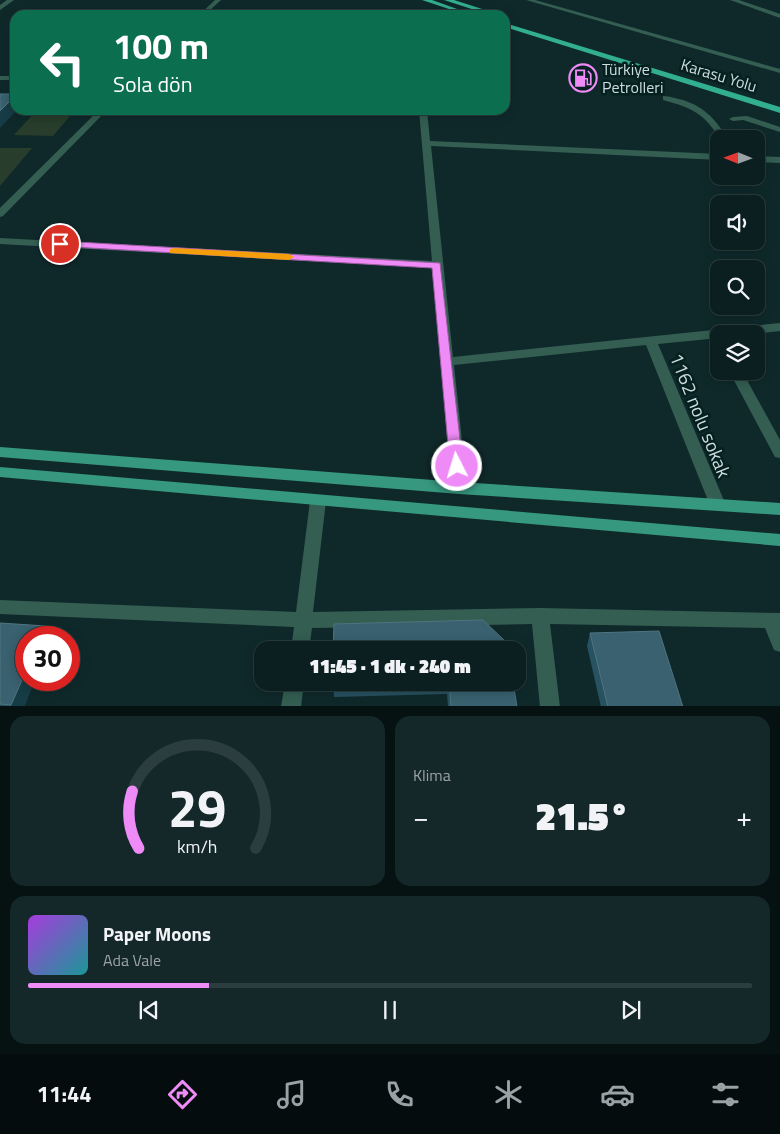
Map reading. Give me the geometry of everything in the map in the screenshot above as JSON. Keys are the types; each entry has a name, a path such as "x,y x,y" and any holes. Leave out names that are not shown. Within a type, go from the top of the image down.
{"highway":[{"path":"425,0 457,10"},
{"path":"447,0 481,10"},
{"path":"510,19 780,100"},
{"name":"Karasu Yolu","path":"510,27 780,110"}],"main road":[{"path":"0,452 459,488 717,503 780,509"},
{"path":"0,472 780,540"}],"street":[{"path":"0,8 11,0"},
{"path":"207,10 218,0"},
{"path":"529,0 780,70"},
{"path":"733,0 780,16"},
{"path":"666,98 702,111 711,118 718,130"},
{"path":"0,214 98,115"},
{"path":"423,115 436,265 459,488"},
{"path":"733,119 744,118 780,130"},
{"path":"426,143 710,157"},
{"path":"765,159 780,160"},
{"path":"0,241 436,265"},
{"path":"765,329 780,327"},
{"path":"447,362 650,340 710,337"},
{"name":"1162 nolu sokak","path":"650,340 717,503"},
{"path":"740,380 780,453"},
{"path":"302,641 318,501"},
{"path":"0,607 305,620 540,616 776,621 780,644"},
{"path":"540,616 550,706"},
{"path":"291,706 294,691"}],"green space":[{"path":"32,115 71,115 53,136 14,135"},
{"path":"0,148 32,148 0,186"}],"building":[{"path":"0,94 10,94 10,101 0,111"},
{"path":"483,620 505,641 333,641 334,624"},
{"path":"0,623 46,626 15,626 15,691 17,691 11,705 0,704"},
{"path":"659,631 683,706 608,706 590,633"},
{"path":"450,691 514,691 517,706 451,706"}],"slow traffic":[{"path":"174,251 289,257"}],"place":[{"name":"Türkiye Petrolleri","path":"583,78"}],"route":[{"path":"60,244 436,265 457,466"}]}
